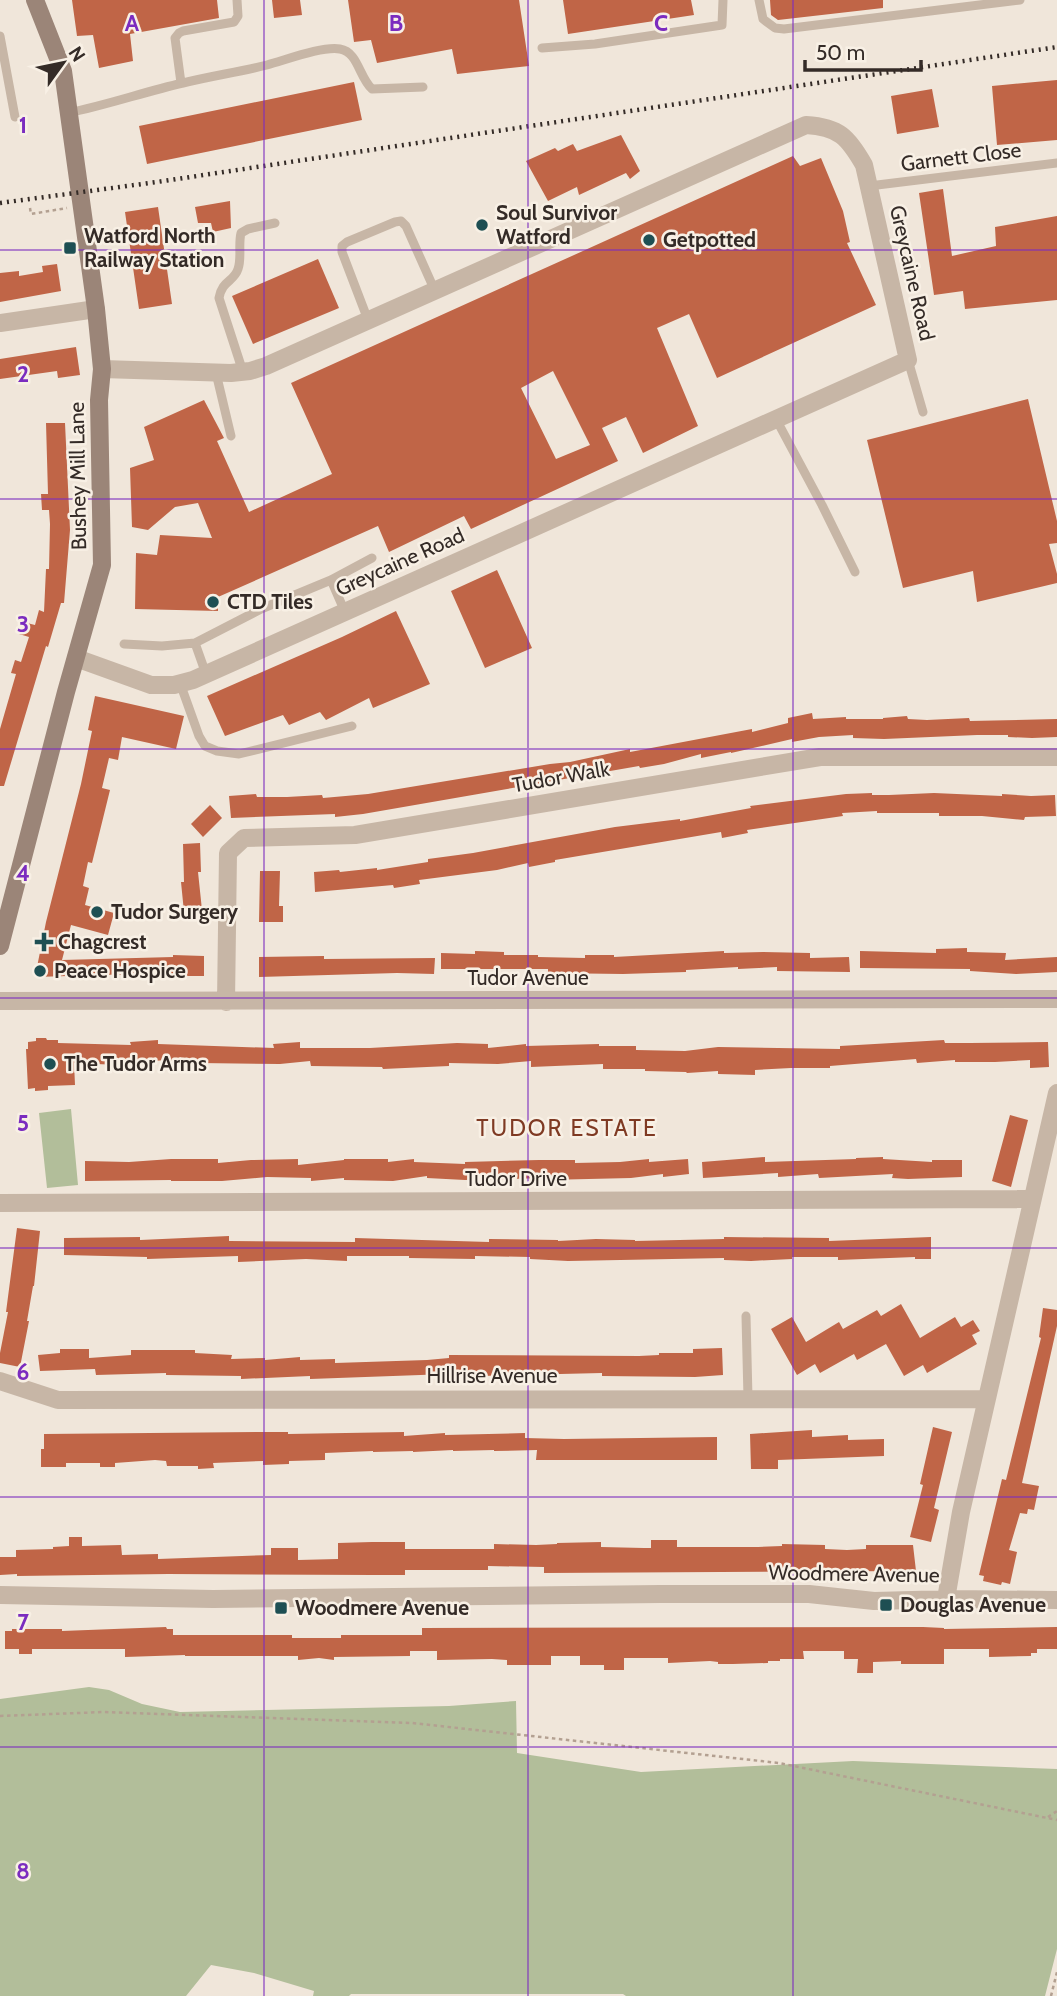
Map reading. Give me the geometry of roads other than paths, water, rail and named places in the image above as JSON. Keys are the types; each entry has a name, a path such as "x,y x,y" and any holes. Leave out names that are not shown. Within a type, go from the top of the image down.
{"street":[{"name":"Bushey Mill Lane","path":"0,946 102,565 99,400 102,369 96,309 63,71 35,0"},
{"name":"Greycaine Road","path":"76,658 151,685 174,685 206,674 908,360 864,165 855,149 841,134 824,127 806,125 266,366 243,372 216,373 102,369"},
{"path":"0,323 96,309"},
{"name":"Tudor Walk","path":"226,1002 228,853 244,838 355,835 820,758 1057,757"},
{"name":"Tudor Avenue","path":"0,1001 1057,999"},
{"path":"948,1599 961,1512 1057,1093"},
{"name":"Tudor Drive","path":"0,1203 1032,1199"},
{"name":"Hillrise Avenue","path":"0,1381 58,1399 987,1399"},
{"name":"Woodmere Avenue","path":"0,1595 214,1599 809,1594 874,1601 948,1599 965,1593 996,1592 1042,1594 1053,1600"}],"lane":[{"path":"181,83 175,38 183,31 234,22 238,16 237,0"},
{"path":"542,48 595,44 722,25 723,0"},
{"path":"759,0 763,19 775,28 784,29 1020,0"},
{"path":"0,36 15,117"},
{"path":"68,113 181,83 324,50 340,49 350,53 365,82 372,89 422,87"},
{"name":"Garnett Close","path":"869,186 1057,163"},
{"path":"368,320 342,252 342,246 346,242 401,221 406,226 435,291"},
{"path":"243,372 219,298 221,288 237,273 241,233 275,223"},
{"path":"908,360 923,412"},
{"path":"216,373 231,436"},
{"path":"776,419 855,572"},
{"path":"124,643 162,646 195,643 372,558"},
{"path":"331,580 345,612"},
{"path":"195,643 206,674"},
{"path":"180,683 199,736 205,746 217,751 239,754 352,726"},
{"path":"746,1316 748,1398"}],"railway":[{"path":"0,203 157,182 1057,47"}],"place":[{"name":"Soul Survivor Watford","path":"482,225"},
{"name":"Getpotted","path":"649,240"},
{"name":"Watford North Railway Station","path":"70,248"},
{"name":"CTD Tiles","path":"213,602"},
{"name":"Tudor Surgery","path":"97,912"},
{"name":"Chagcrest","path":"44,942"},
{"name":"Peace Hospice","path":"40,971"},
{"name":"The Tudor Arms","path":"50,1064"},
{"name":"Douglas Avenue","path":"886,1605"},
{"name":"Woodmere Avenue","path":"281,1608"}],"district":[{"name":"TUDOR ESTATE","path":"567,1128"}]}
